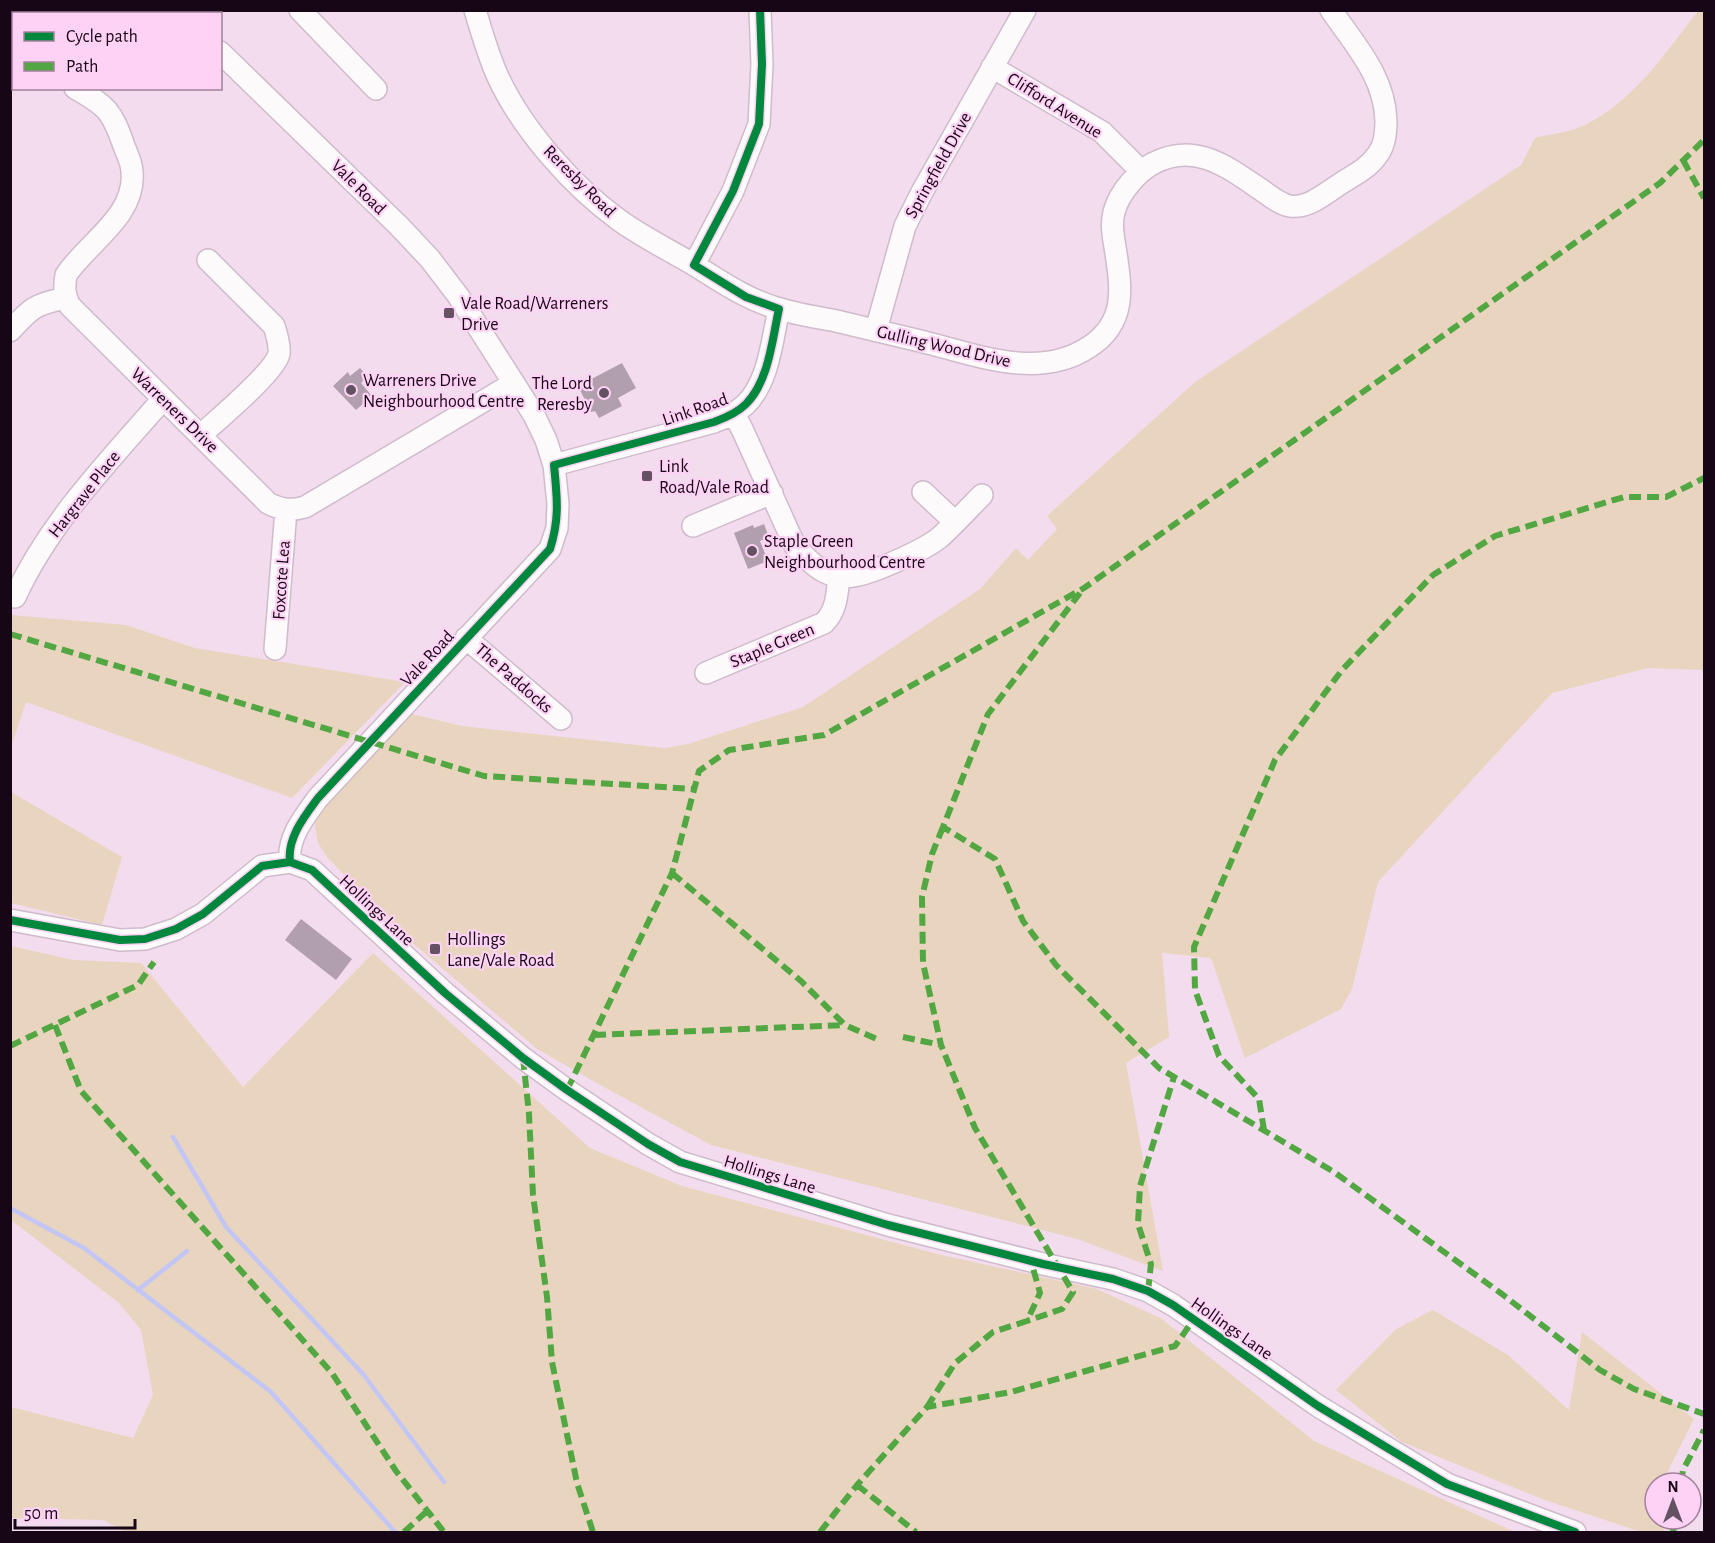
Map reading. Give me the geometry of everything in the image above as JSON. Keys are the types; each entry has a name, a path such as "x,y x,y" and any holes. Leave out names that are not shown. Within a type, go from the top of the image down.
{"street":[{"path":"300,10 376,89"},
{"name":"Reresby Road","path":"475,10 498,78 514,106 545,148 589,196 621,222 746,297 779,309"},
{"path":"694,265 733,191 759,124 762,64 760,10"},
{"name":"Springfield Drive","path":"876,330 905,226 1025,10"},
{"name":"Gulling Wood Drive","path":"779,309 1005,362 1052,363 1073,357 1105,335 1114,320 1121,298 1112,228 1113,214 1118,199 1140,171 1154,162 1174,156 1210,157 1276,200 1292,206 1307,205 1367,168 1381,152 1386,135 1386,115 1382,92 1375,73 1331,10"},
{"name":"Vale Road","path":"222,54 430,259 459,297 534,415 546,440 554,465 558,504 557,528 550,549 318,798 296,831 289,852 290,862"},
{"name":"Clifford Avenue","path":"992,67 1102,132 1140,171"},
{"path":"10,331 31,309 43,303 66,298 64,287 66,274 119,215 129,200 132,170 112,116 101,103 78,90"},
{"path":"201,435 271,369 279,354 274,326 208,260"},
{"name":"Warreners Drive","path":"66,298 70,306 268,503 278,509 286,510"},
{"name":"Link Road","path":"554,465 714,422 734,414 746,405 757,391 765,370 779,309"},
{"path":"286,510 305,507 514,383"},
{"name":"Hargrave Place","path":"15,597 27,571 77,497 163,399"},
{"path":"734,414 795,546 808,561 823,571 839,576 854,576 870,572 927,546 939,538 982,495"},
{"path":"923,492 956,522"},
{"path":"693,526 772,493"},
{"name":"Foxcote Lea","path":"275,649 286,510"},
{"name":"Staple Green","path":"706,673 824,623 831,616 835,605 839,576"},
{"name":"The Paddocks","path":"466,638 561,719"},
{"path":"10,920 120,939 145,939 176,928 203,914 262,866 290,862"},
{"name":"Hollings Lane","path":"290,862 312,870 445,993 523,1058 648,1144 680,1162 888,1225 1113,1279 1148,1291 1173,1305 1318,1406 1447,1484 1575,1533"}],"shaded area":[{"path":"1698,11 1704,11 1704,670 1648,668 1552,693 1378,882 1352,989 1341,1009 1245,1058 1211,958 1162,953 1169,1037 1126,1063 1163,1271 1077,1239 711,1145 537,1049 395,928 327,857 318,843 315,828 317,814 408,713 462,726 665,748 688,744 803,707 980,589 1016,548 1028,560 1057,529 1047,516 1195,382 1521,165 1535,138 1585,125 1619,103 1661,59"},
{"path":"11,615 126,625 195,648 405,682 292,798 26,702 11,747"},
{"path":"11,792 122,857 102,925 11,903"},
{"path":"11,946 73,960 141,963 243,1087 373,953 590,1148 682,1186 941,1255 1097,1289 1162,1319 1314,1441 1515,1532 126,1532 103,1520 11,1518 11,1407 133,1438 153,1395 141,1330 119,1303 11,1220"},
{"path":"1433,1310 1508,1355 1569,1410 1582,1332 1694,1419 1668,1471 1643,1471 1643,1531 1664,1532 1641,1532 1542,1499 1402,1442 1336,1390 1396,1329"}],"building":[{"name":"The Lord Reresby","path":"622,363 636,388 618,398 622,406 599,418 595,411 591,412 578,386"},
{"name":"Warreners Drive Neighbourhood Centre","path":"360,368 368,377 361,383 372,396 356,410 333,386 348,372 350,376"},
{"name":"Staple Green Neighbourhood Centre","path":"764,524 769,537 760,541 768,561 748,569 734,533 753,525 754,528"},
{"path":"301,919 352,959 336,980 285,940"}],"waterway":[{"path":"173,1137 226,1227 363,1374 444,1482"},
{"path":"10,1208 84,1248 271,1392 395,1532"},
{"path":"138,1290 187,1251"}],"marked path":[{"path":"567,1090 672,873 699,771 729,750 824,735 1084,588 1660,183 1704,140"},
{"path":"1683,160 1704,198"},
{"path":"1264,1130 1259,1099 1219,1056 1195,990 1194,947 1275,760 1342,670 1433,575 1495,536 1624,497 1666,497 1704,478"},
{"path":"1080,593 988,714 943,827 995,859 1023,921 1056,965 1159,1068 1334,1172 1502,1294 1600,1370 1634,1389 1704,1414"},
{"path":"10,634 484,776 694,789"},
{"path":"943,827 932,854 922,897 923,963 941,1045 975,1128 1073,1292 1062,1309 1027,1321"},
{"path":"672,873 801,981 845,1025 879,1040"},
{"path":"10,1046 138,985 154,962"},
{"path":"55,1025 81,1091 332,1373 396,1471 444,1532"},
{"path":"594,1035 845,1025"},
{"path":"903,1037 941,1045"},
{"path":"523,1058 529,1114 533,1195 547,1297 552,1362 577,1483 593,1532"},
{"path":"1148,1291 1151,1264 1138,1224 1140,1186 1174,1077"},
{"path":"927,1407 955,1363 993,1332 1027,1321 1040,1293 1031,1261"},
{"path":"820,1532 857,1485 927,1407 1011,1392 1175,1346 1194,1319"},
{"path":"1683,1471 1704,1430"},
{"path":"857,1485 916,1532"},
{"path":"404,1532 426,1512"}],"cycle path":[{"path":"290,862 294,836 318,798 550,549 557,497 554,465 718,420 731,415 754,395 765,372 779,309 746,297 694,265 733,191 759,124 762,64 760,10"},
{"path":"10,920 120,940 145,939 176,929 203,914 262,866 290,862 312,870 445,993 523,1058 648,1144 680,1162 888,1225 1113,1279 1148,1291 1173,1305 1318,1406 1447,1484 1575,1532"}],"place":[{"name":"Vale Road/Warreners Drive","path":"449,313"},
{"name":"Warreners Drive Neighbourhood Centre","path":"351,390"},
{"name":"The Lord Reresby","path":"604,393"},
{"name":"Link Road/Vale Road","path":"647,476"},
{"name":"Staple Green Neighbourhood Centre","path":"752,551"},
{"name":"Hollings Lane/Vale Road","path":"435,949"}]}
